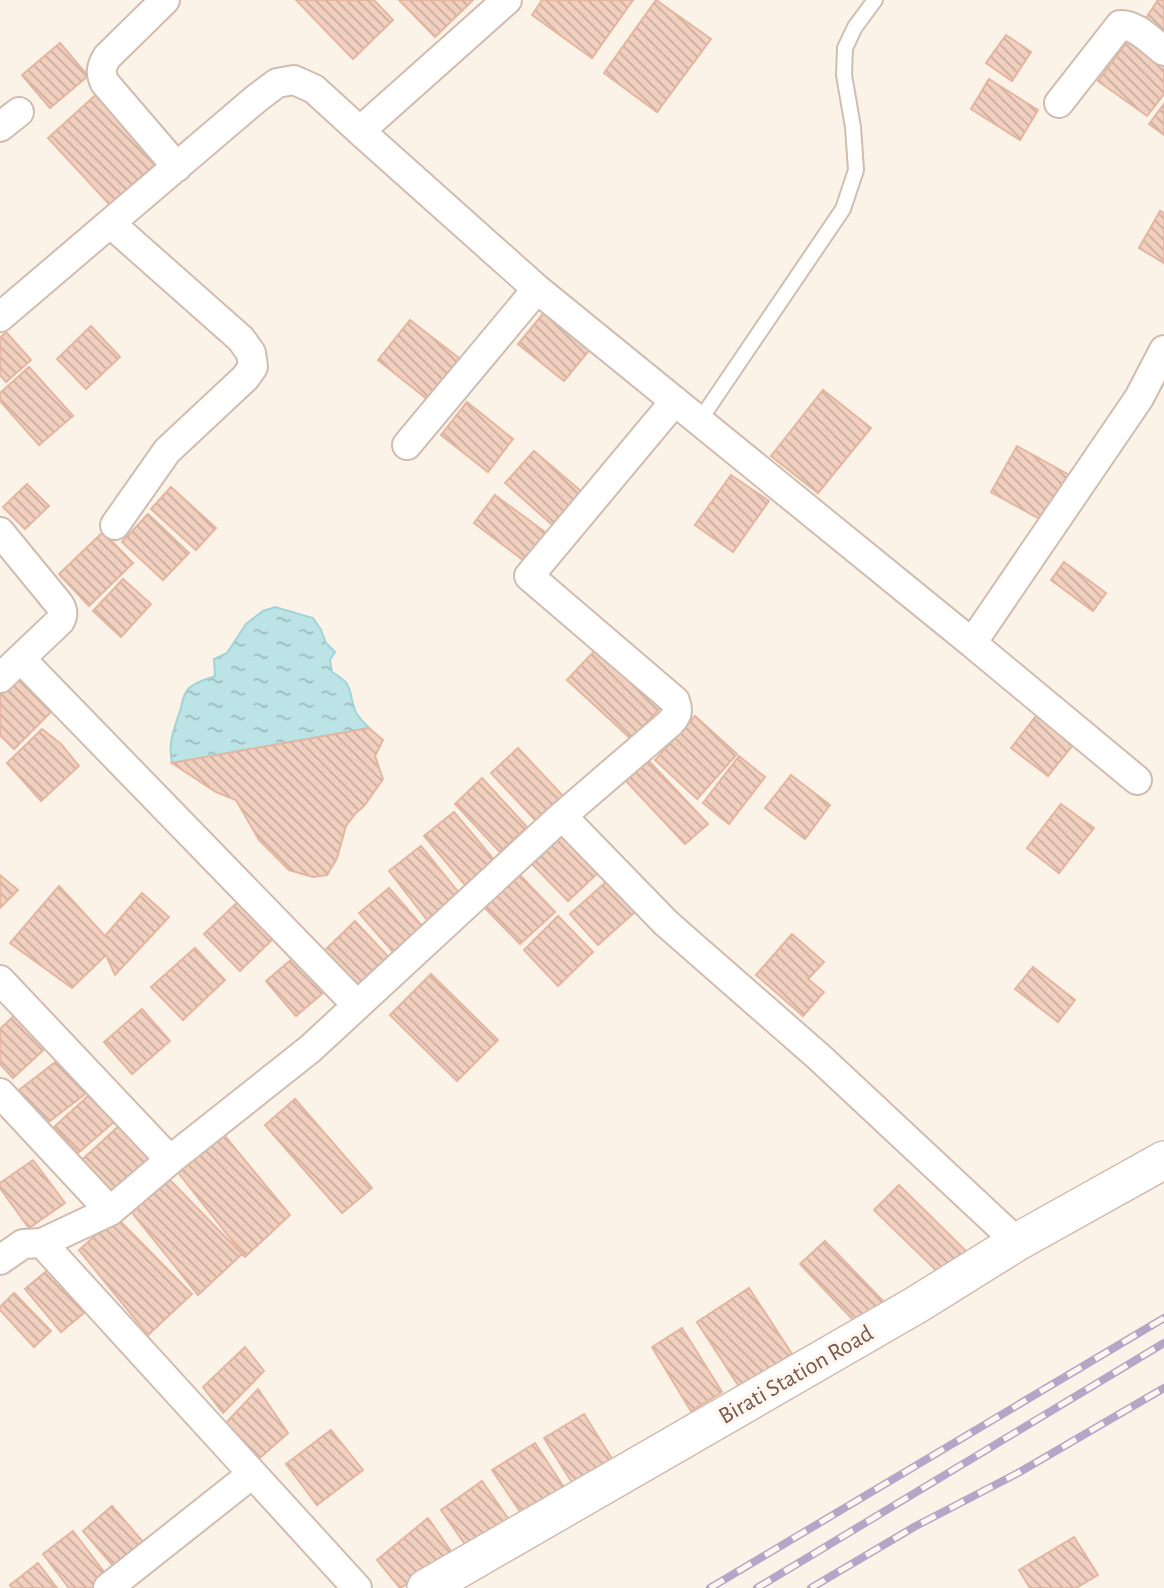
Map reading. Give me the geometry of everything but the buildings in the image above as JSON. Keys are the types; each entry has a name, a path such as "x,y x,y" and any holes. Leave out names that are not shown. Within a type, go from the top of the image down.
{"street":[{"path":"165,0 107,57 101,67 105,83 177,167"},
{"path":"360,131 507,0"},
{"path":"1059,103 1120,26 1134,28 1164,51"},
{"path":"0,317 257,98 277,83 294,80 314,89 537,289 1138,780"},
{"path":"110,223 241,339 251,353 253,367 245,379 167,451 115,525"},
{"path":"407,445 537,289"},
{"path":"972,643 1139,398 1164,350"},
{"path":"0,1260 23,1244 42,1243 110,1211 310,1049 562,816 677,715 675,701 528,576 675,401"},
{"path":"0,532 62,610 63,616 0,678"},
{"path":"20,659 357,1005"},
{"path":"562,816 666,923 819,1057 1017,1242"},
{"path":"0,980 170,1160"},
{"path":"0,1093 110,1211"},
{"name":"Birati Station Road","path":"426,1588 916,1305 1017,1242 1164,1160"},
{"path":"42,1243 357,1588"},
{"path":"108,1588 252,1475"}],"lane":[{"path":"699,420 843,209 856,170 853,127 844,75 845,48 855,27 875,0"}],"water":[{"path":"275,607 313,618 326,643 335,652 330,660 332,672 347,684 356,713 369,728 172,763 172,738 186,691 215,676 214,659 227,653 246,624 263,611"}],"railway":[{"path":"710,1588 1164,1318"},
{"path":"757,1588 1164,1343"},
{"path":"811,1588 914,1527 1018,1473 1164,1388"}]}
